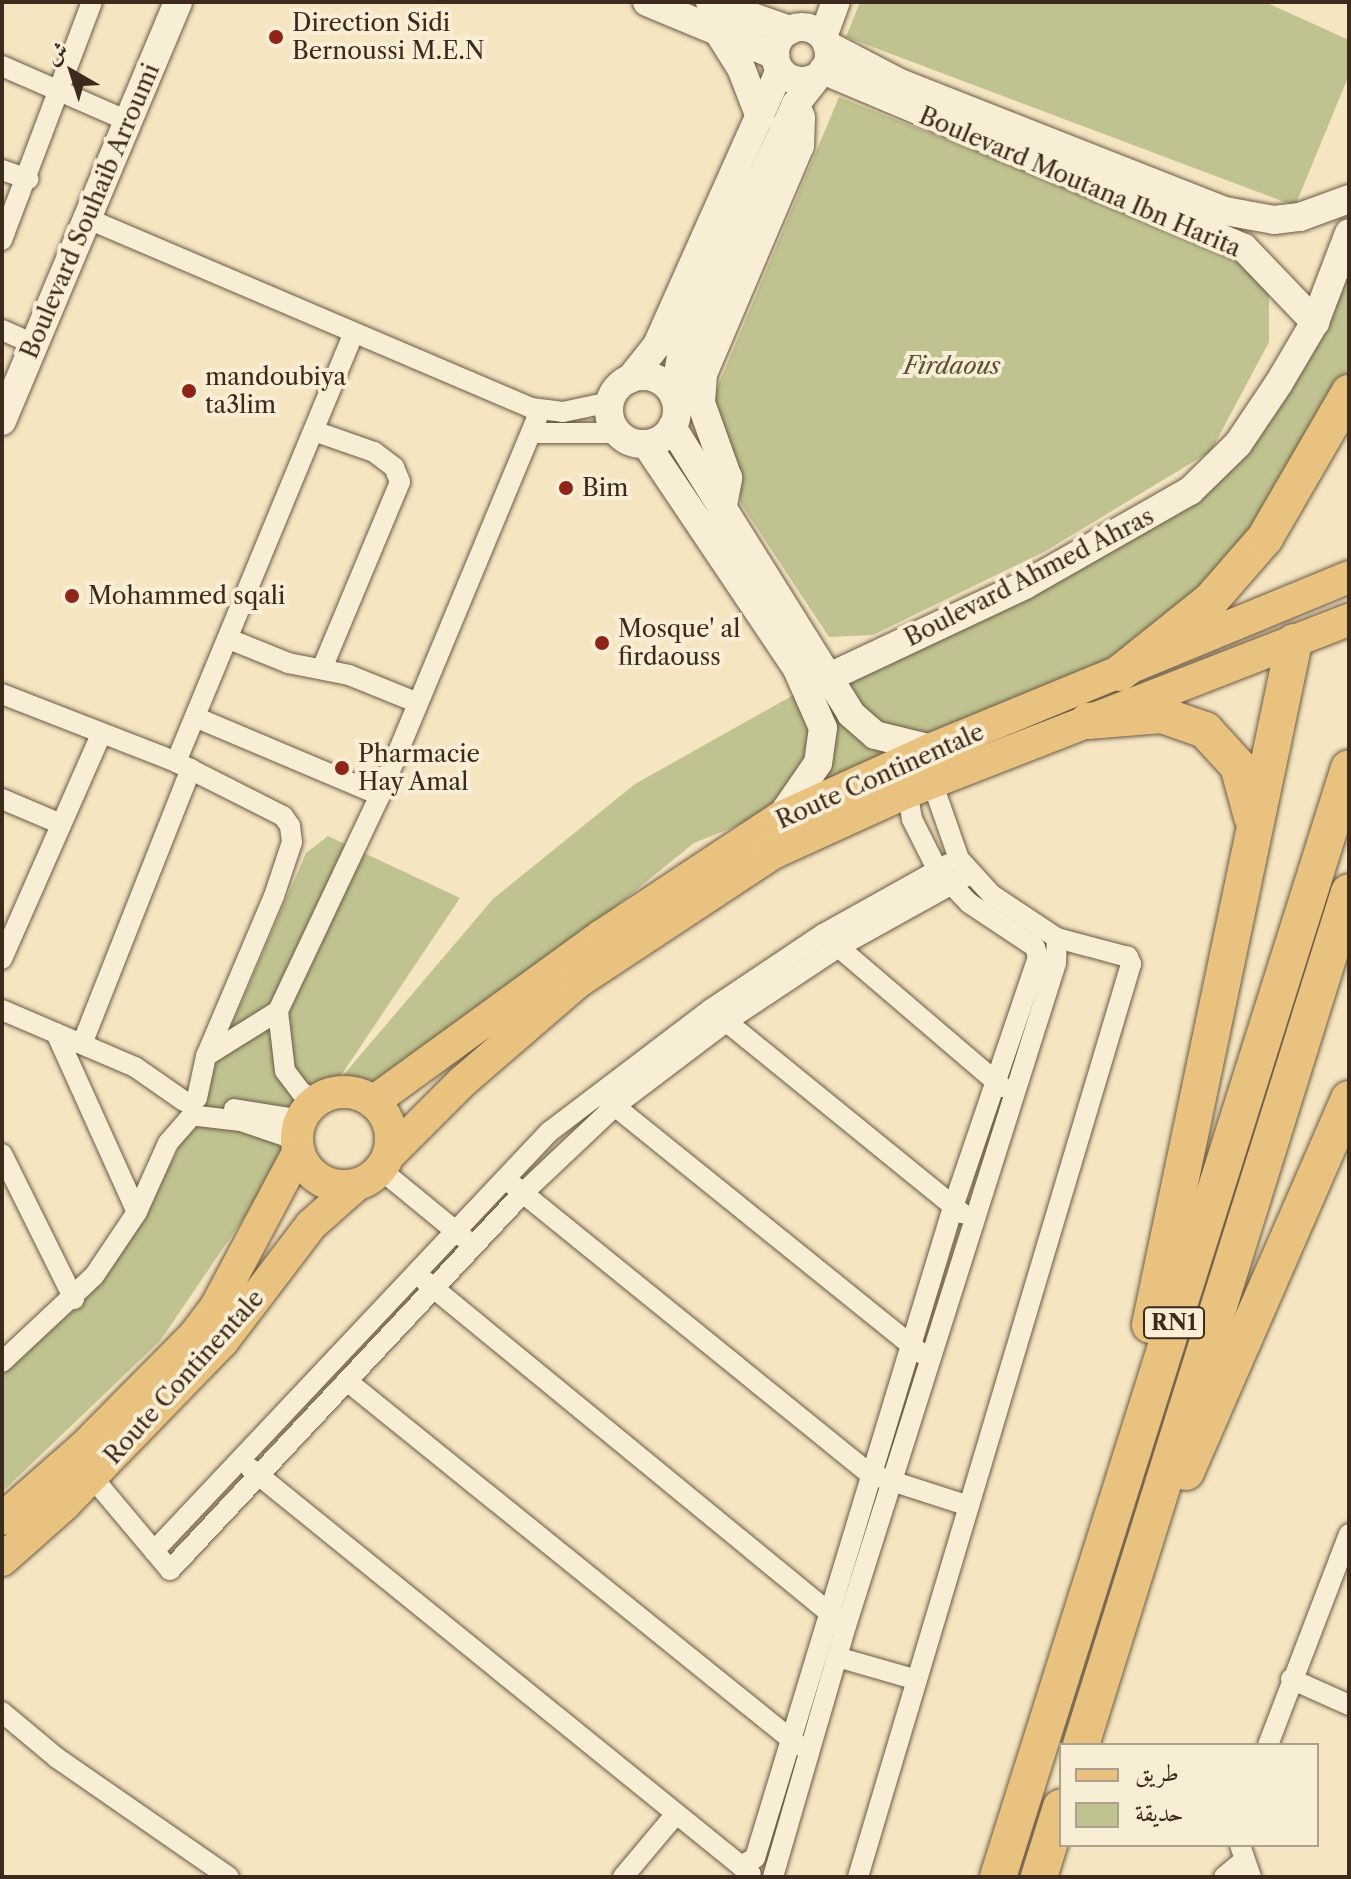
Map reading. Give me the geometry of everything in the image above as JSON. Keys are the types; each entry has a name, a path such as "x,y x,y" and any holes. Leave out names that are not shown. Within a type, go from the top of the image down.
{"highway":[{"path":"1120,673 1211,600 1265,538 1349,393"},
{"path":"1102,1537 1119,1440 1166,1262 1294,642"},
{"path":"1088,721 1162,715 1205,730 1238,766 1254,831"},
{"name":"RN1","path":"998,1877 1102,1537 1349,768"},
{"name":"RN1","path":"1082,1743 1349,892"},
{"path":"1154,1520 1200,1445 1349,1099"},
{"path":"1039,1877 1059,1813"}],"main road":[{"name":"Route Continentale","path":"373,1102 603,935 780,818 932,749 1349,577"},
{"name":"Route Continentale","path":"2,1560 92,1477 222,1342 311,1225 375,1170 525,1026 676,913 773,853 919,787 1349,620"},
{"path":"349,1093 373,1102 389,1127 375,1170 327,1183 304,1165 303,1128 349,1093"},
{"name":"Route Continentale","path":"2,1519 84,1447 194,1336 217,1305 303,1128"}],"street":[{"path":"2,240 55,110 57,90 92,2"},
{"name":"Boulevard Souhaib Arroumi","path":"2,421 178,2"},
{"path":"647,2 777,62 799,81 812,41 836,2"},
{"name":"Boulevard Moutana Ibn Harita","path":"710,2 812,41 900,83 1225,211 1274,220 1300,217 1349,199"},
{"path":"719,33 741,68 760,117"},
{"path":"86,218 353,334 540,410 563,412 610,402 657,345 760,117 777,62 812,41"},
{"path":"780,818 813,773 825,742 817,682 722,510 672,427 681,358 796,104 812,41"},
{"name":"Boulevard Moutana Ibn Harita","path":"812,41 1244,248 1315,322"},
{"path":"2,66 128,121"},
{"path":"722,510 727,471 701,403 703,374 800,146 801,118 796,104"},
{"path":"2,170 28,179"},
{"name":"Boulevard Ahmed Ahras","path":"817,682 1025,585 1190,491 1238,444 1315,322 1349,233"},
{"path":"2,330 34,344"},
{"path":"82,1044 183,765 195,717 353,334"},
{"path":"630,379 651,377 674,396"},
{"path":"610,402 617,433"},
{"path":"2,1010 135,1067 195,1108 303,1128 285,1071 278,1011 380,795 540,410"},
{"path":"646,444 672,427"},
{"path":"314,431 374,452 394,467 400,482 323,666"},
{"path":"531,433 617,433 646,444 817,682 866,729 892,742 932,749"},
{"path":"229,639 288,663 323,666 418,703"},
{"path":"2,694 183,765 283,816 292,833 274,896 206,1056 195,1108 168,1143 137,1212 74,1299 2,1362"},
{"path":"195,717 380,795"},
{"path":"2,959 101,735"},
{"path":"858,1877 1131,964 1128,957 1057,938 964,866 919,787"},
{"path":"239,1459 747,1872 755,1858 828,1611 993,1081 1038,957 1035,947 943,877 912,819 919,787"},
{"path":"2,799 61,824"},
{"path":"154,1551 502,1176 597,1092 831,940 964,866"},
{"path":"2,904 22,912"},
{"path":"1035,947 1057,938"},
{"path":"773,1877 846,1626 1056,963 1057,938"},
{"path":"831,940 993,1081 1013,1093"},
{"path":"206,1056 278,1011"},
{"path":"92,1477 170,1570 523,1193 718,1015"},
{"path":"718,1015 953,1207 975,1220"},
{"path":"56,1033 137,1212"},
{"path":"597,1092 931,1360"},
{"path":"2,1154 74,1299"},
{"path":"375,1170 474,1246"},
{"path":"502,1176 870,1474 892,1484 969,1506"},
{"path":"414,1272 846,1626"},
{"path":"347,1381 789,1740 809,1752"},
{"path":"1269,1743 1291,1679 1347,1543"},
{"path":"837,1657 917,1680"},
{"path":"1291,1679 1349,1705"},
{"path":"2,1712 57,1758 229,1877"},
{"path":"623,1877 675,1815"},
{"path":"1224,1877 1245,1861"}],"green space":[{"path":"860,2 1265,2 1349,40 1349,75 1295,206 846,37"},
{"name":"Firdaous","path":"839,97 1229,253 1269,288 1269,342 1211,451 1044,552 873,635 829,637 741,504 735,469 707,412"},
{"path":"1349,233 1349,389 1312,464 1133,666 694,843 562,950 349,1109 322,1103 160,1341 2,1492 2,1359 90,1295 127,1241 175,1156 306,853 328,836 460,898 334,1086 493,899 635,784 806,688 1025,585 1238,444"}],"place":[{"name":"Direction Sidi Bernoussi M.E.N","path":"276,37"},
{"name":"mandoubiya ta3lim","path":"189,391"},
{"name":"Bim","path":"566,488"},
{"name":"Mohammed sqali","path":"72,596"},
{"name":"Mosque' al firdaouss","path":"602,643"},
{"name":"Pharmacie Hay Amal","path":"342,768"}]}
